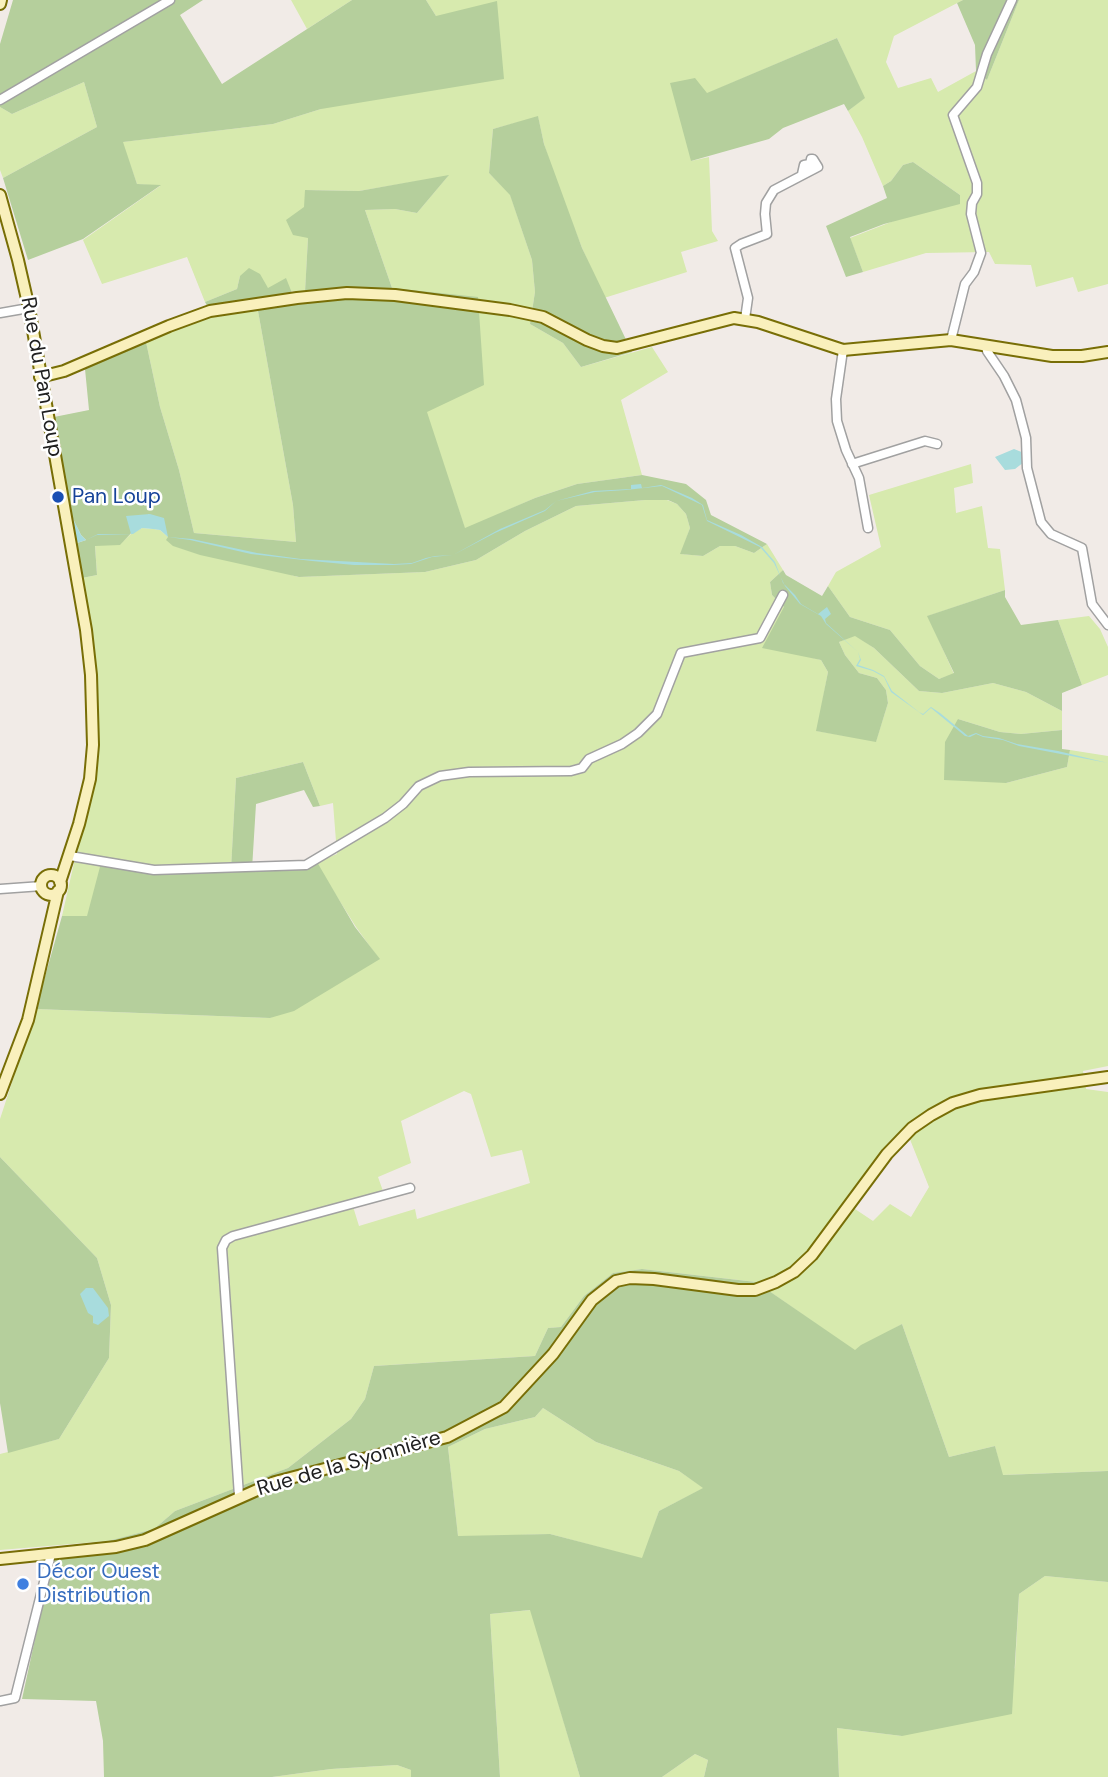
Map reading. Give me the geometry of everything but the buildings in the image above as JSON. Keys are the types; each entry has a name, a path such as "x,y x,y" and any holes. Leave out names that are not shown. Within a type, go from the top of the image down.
{"street":[{"path":"0,100 170,0"},
{"path":"951,340 965,284 974,272 981,253 971,214 977,183 953,115 977,87 987,54 1012,0"},
{"path":"745,319 748,298 736,248 767,234 766,203 774,190 802,174"},
{"name":"Rue du Pan Loup","path":"0,195 29,308 92,676 93,744 90,779 70,856 52,886"},
{"path":"40,377 64,371 210,311 324,295 395,295 510,310 543,317 587,340 617,348 724,319 745,319 843,351 951,340 1052,356 1082,356 1108,352"},
{"path":"0,313 29,308"},
{"path":"986,346 1016,400 1026,438 1027,468 1041,522 1051,534 1082,548 1092,604 1108,625"},
{"path":"843,351 836,399 837,421 859,478 868,528"},
{"path":"852,464 925,441 937,444"},
{"path":"70,856 154,870 306,865 385,818 404,804 419,786 440,776 469,772 571,771 582,768 589,759 639,733 657,714 681,653 760,638 783,594"},
{"path":"0,889 52,886 51,926 28,1020 0,1094"},
{"name":"Rue de la Syonnière","path":"0,1559 116,1547 145,1540 239,1496 297,1475 447,1437 504,1407 553,1354 592,1300 616,1281 630,1278 654,1279 738,1290 755,1290 776,1282 794,1272 812,1255 887,1154 912,1128 953,1103 980,1095 1108,1077"},
{"path":"239,1496 222,1248 226,1240 410,1188"},
{"path":"0,1701 15,1698 51,1554"}],"green space":[{"path":"13,0 203,0 180,15 222,84 352,0 426,0 436,16 497,1 504,79 321,109 273,124 123,142 137,184 161,185 83,239 28,260 3,178 97,127 84,82 12,114 0,107 0,44"},
{"path":"291,0 352,0 307,29"},
{"path":"426,0 963,0 894,36 886,62 898,88 931,78 938,92 976,71 987,80 1019,0 1108,0 1108,284 1078,292 1073,277 1036,287 1031,265 995,264 989,252 926,253 863,272 850,238 960,195 913,162 903,165 891,181 883,186 848,111 864,98 837,38 706,94 691,161 709,157 712,231 718,241 681,252 687,272 604,298 555,179 538,117 493,129 489,173 510,194 532,260 535,292 530,324 563,343 581,367 652,347 668,372 621,400 642,475 577,484 535,498 465,529 426,412 392,288 365,210 395,209 417,213 448,176 359,191 306,190 308,238 305,293 268,288 240,276 237,289 205,302 187,257 102,284 83,240 160,186 137,184 122,142 273,124 321,109 436,16"},
{"path":"963,0 1019,0 987,80 976,71 975,45 957,3"},
{"path":"837,38 865,98 848,111 844,104 783,128 769,139 691,161 670,83 695,78 707,93"},
{"path":"84,82 97,127 3,178 0,170 0,107 12,114"},
{"path":"538,116 544,144 582,248 632,352 581,367 563,343 530,324 535,292 532,260 510,195 489,173 493,129"},
{"path":"913,162 960,195 960,204 884,224 850,237 863,272 846,277 826,226 887,198 883,186 891,181 903,165"},
{"path":"449,175 417,213 395,209 365,210 392,288 478,297 484,385 427,412 465,528 535,498 577,484 642,475 686,484 706,500 711,515 767,544 754,553 735,546 720,546 703,556 680,554 690,528 686,514 677,504 668,500 645,500 576,506 525,531 476,560 425,572 299,577 200,555 173,546 149,514 120,545 95,546 97,575 82,578 77,543 86,540 72,517 54,417 89,410 85,369 146,342 160,407 194,533 296,542 293,505 258,311 212,315 205,302 237,289 240,276 249,268 260,274 268,288 286,278 292,293 305,292 308,238 293,235 286,220 304,207 305,190 359,191"},
{"path":"258,311 293,505 296,542 194,533 160,407 146,342 212,315"},
{"path":"971,464 973,483 954,488 956,513 982,506 988,548 1000,549 1005,590 928,616 954,674 939,679 920,666 890,630 850,617 828,586 836,572 881,547 869,495"},
{"path":"645,500 667,500 677,504 686,514 690,528 681,554 703,556 720,546 735,546 754,553 767,544 783,570 770,582 772,595 784,607 798,654 821,660 828,672 817,731 876,741 888,703 886,690 877,678 859,673 845,655 839,642 855,635 874,648 919,691 942,693 993,683 1026,692 1062,711 1062,730 1021,734 1000,732 958,719 1006,783 1067,767 1070,750 1108,756 1108,1066 1083,1071 1086,1089 1108,1092 1108,1471 1002,1475 995,1446 949,1457 902,1324 855,1351 756,1282 642,1269 613,1273 584,1296 561,1327 548,1328 535,1356 374,1366 365,1399 351,1419 288,1468 175,1511 154,1529 108,1541 0,1550 0,1454 59,1439 109,1358 111,1305 97,1258 0,1157 0,1119 36,1009 270,1018 379,959 317,865 317,862 337,854 333,803 320,806 303,762 236,778 231,870 87,916 62,916 84,819 95,660 82,578 97,575 95,545 119,545 142,528 160,530 168,537 298,577 425,572 476,560 525,531 576,506","holes":["464,1091 471,1094 491,1157 522,1150 530,1183 417,1219 415,1209 359,1226 351,1200 383,1191 378,1177 411,1163 401,1121","905,1127 929,1187 911,1217 890,1204 873,1221 846,1203 888,1143"]},
{"path":"783,570 786,575 822,596 828,586 850,617 890,630 920,666 939,679 954,673 927,616 1005,590 1005,597 1021,625 1058,620 1082,685 1062,693 1062,711 1026,692 993,683 942,693 919,691 874,648 855,636 839,642 845,655 859,673 877,678 886,690 888,703 876,742 816,731 828,672 821,660 762,648 784,607 772,595 770,582"},
{"path":"1089,616 1100,629 1108,647 1108,675 1082,685 1058,620"},
{"path":"958,719 1000,732 1021,734 1062,730 1062,749 1070,750 1067,767 1006,783 944,780 945,742"},
{"path":"303,762 320,806 313,807 304,790 256,804 252,869 317,862 355,927 380,959 294,1011 270,1018 36,1009 62,916 87,916 101,863 155,872 231,869 236,778"},
{"path":"0,1157 97,1258 111,1305 109,1358 59,1439 8,1453 0,1403"},
{"path":"642,1269 756,1282 855,1350 902,1324 949,1457 995,1446 1003,1475 1108,1471 1108,1582 1045,1576 1019,1594 1012,1714 902,1736 837,1728 839,1777 704,1777 708,1760 695,1754 662,1777 580,1777 530,1610 490,1614 500,1777 411,1777 411,1770 397,1765 331,1769 272,1777 104,1777 103,1741 96,1701 22,1699 55,1547 108,1541 154,1529 175,1511 288,1468 351,1419 365,1399 374,1366 535,1356 548,1328 561,1327 584,1296 613,1273","holes":["543,1408 596,1442 679,1471 703,1488 659,1511 642,1558 550,1534 458,1536 448,1447 485,1429 535,1417"]},
{"path":"543,1408 596,1442 679,1471 704,1488 659,1511 643,1559 550,1534 458,1537 448,1447 485,1429 535,1417"},
{"path":"1045,1576 1108,1582 1108,1777 839,1777 837,1728 902,1736 1015,1668 1019,1594"},
{"path":"531,1610 580,1777 500,1777 490,1614"},
{"path":"695,1754 708,1760 704,1777 662,1777"},
{"path":"397,1765 411,1770 411,1777 272,1777 331,1769"}],"water":[{"path":"1014,449 1024,453 1024,462 1015,469 1005,470 995,457"},
{"path":"641,484 642,488 661,485 664,486 703,505 707,520 762,547 775,562 781,577 774,563 760,547 707,521 702,505 662,486 626,490 595,492 556,501 593,491 631,489 631,485"},
{"path":"556,501 545,511 453,555 500,529 545,510"},
{"path":"150,514 164,518 168,537 160,530 142,528 133,534 97,535 86,540 98,534 131,534 126,516"},
{"path":"72,517 81,535 86,540 77,543"},
{"path":"168,537 301,559 394,564 412,563 435,556 453,555 432,557 411,564 354,565 251,554"},
{"path":"784,584 801,604 818,614 827,607 831,614 825,619 826,623 858,652 826,624 821,616 800,604"},
{"path":"858,652 861,660 858,665 884,676 892,691 919,712 923,714 931,707 968,736 976,733 1108,763 1019,746 1003,740 983,737 976,734 970,737 965,736 931,708 923,715 891,692 884,677 856,666 860,659"},
{"path":"86,1288 93,1288 108,1308 109,1316 98,1325 93,1323 93,1316 88,1313 80,1294"}],"place":[{"name":"Pan Loup","path":"58,497"},
{"name":"Décor Ouest Distribution","path":"23,1584"}]}
